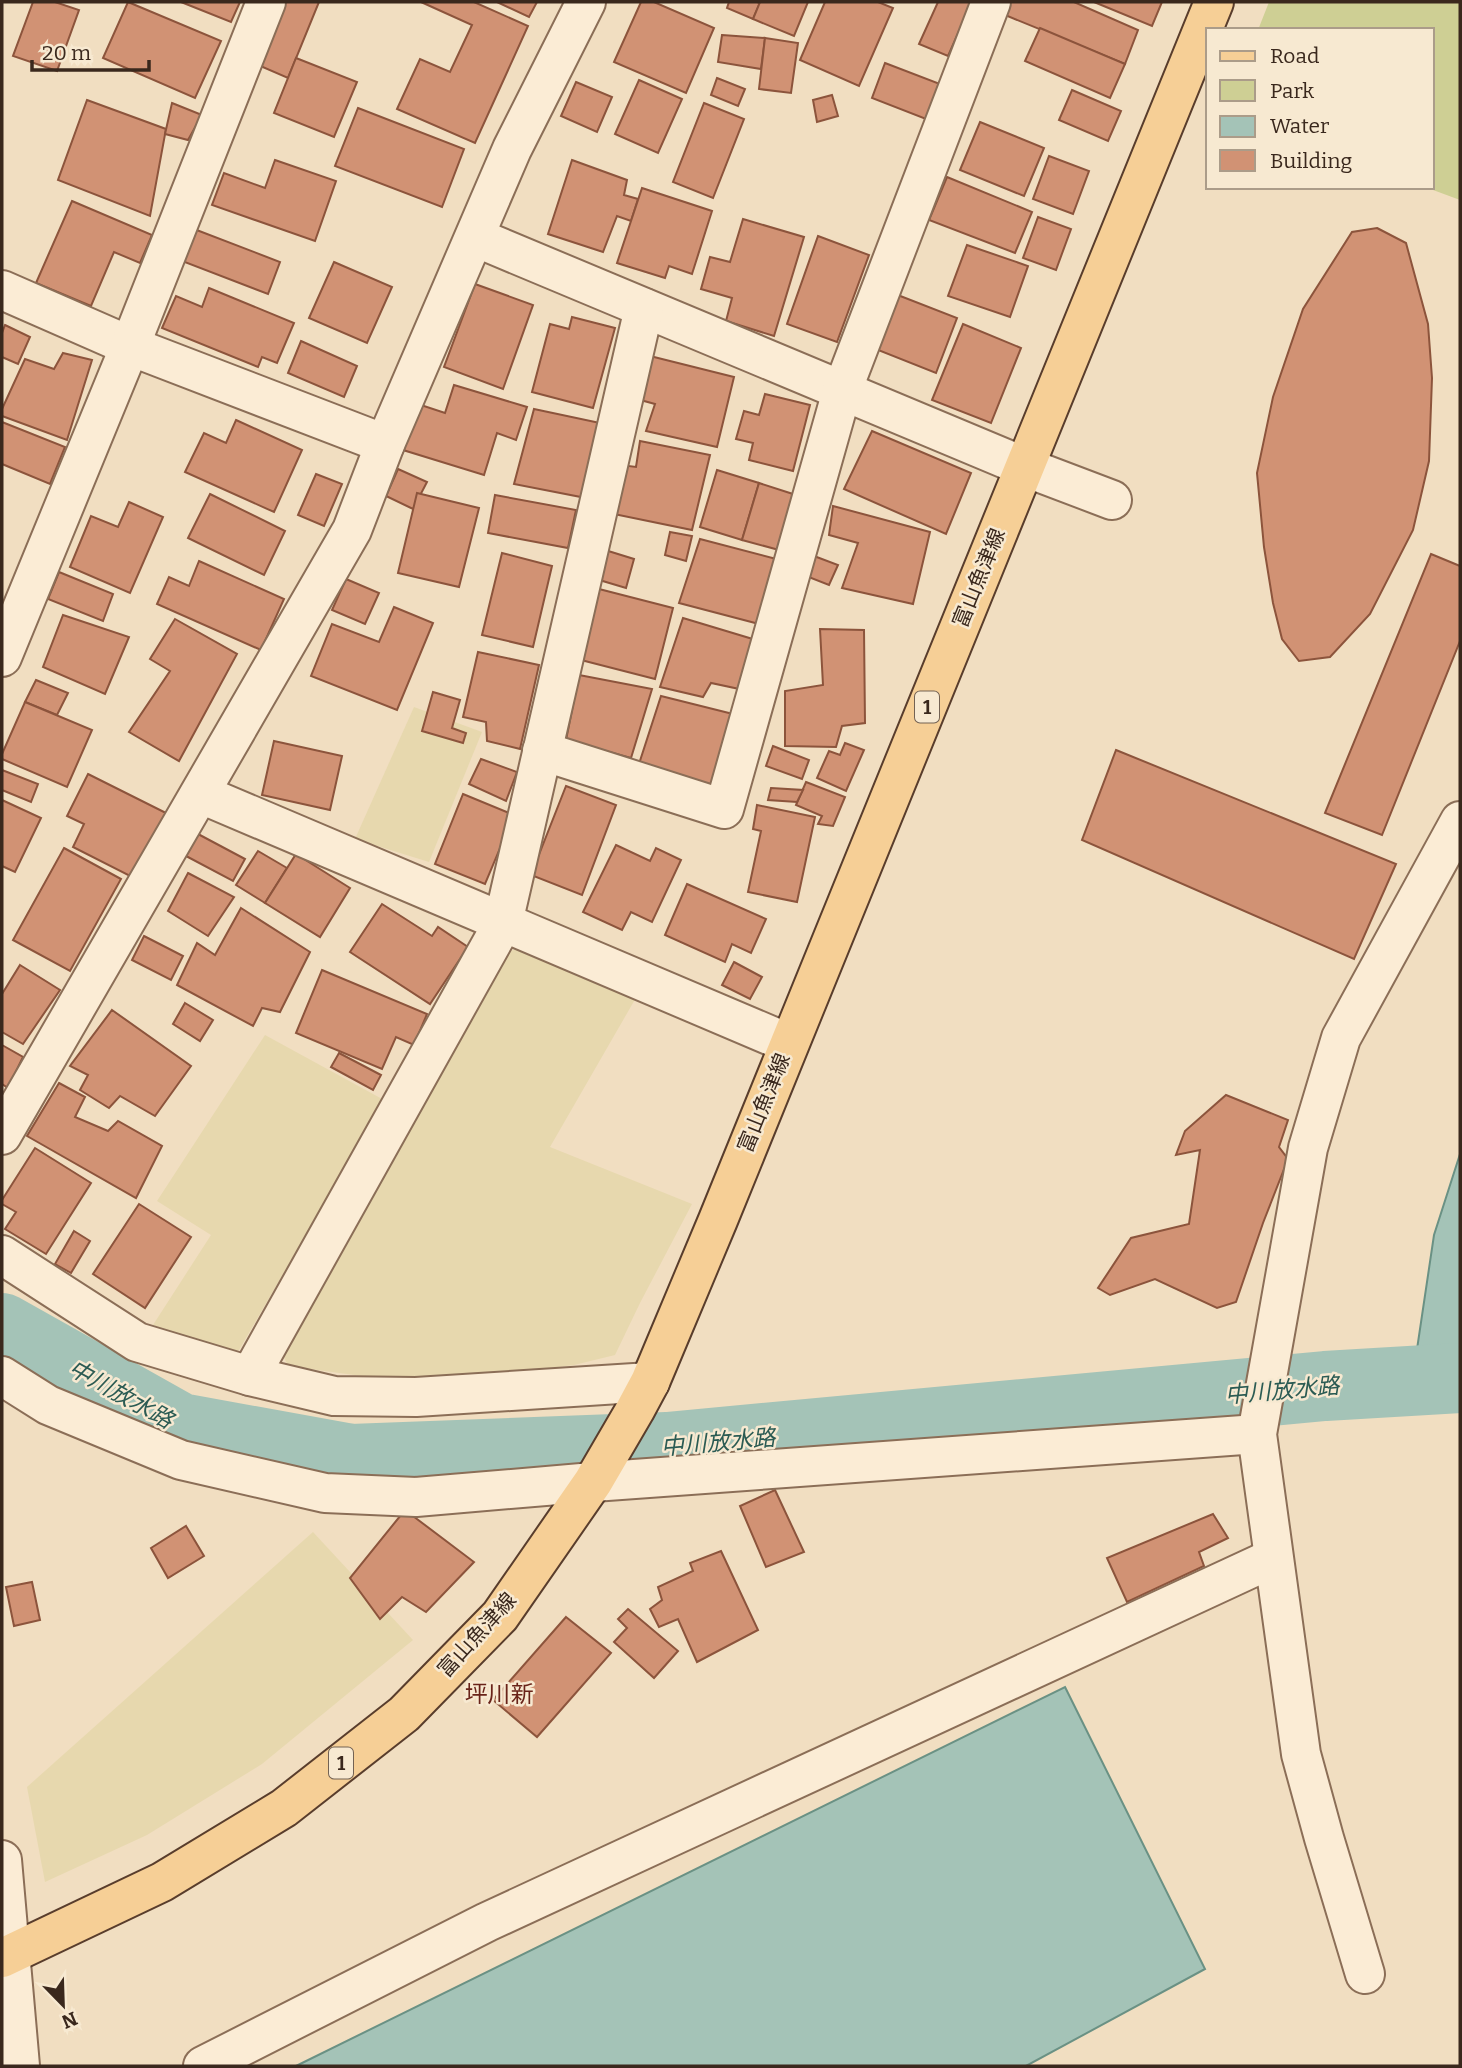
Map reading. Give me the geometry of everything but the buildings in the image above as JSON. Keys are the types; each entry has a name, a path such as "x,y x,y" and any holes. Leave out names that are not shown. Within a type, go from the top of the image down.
{"main road":[{"name":"富山魚津線","path":"6,1956 173,1875 284,1808 404,1714 500,1616 596,1476 642,1396 718,1220 1214,2"}],"street":[{"path":"2,657 130,346 266,2"},
{"path":"2,1135 352,530 385,444 512,149 586,2"},
{"path":"542,751 724,809 842,391 991,2"},
{"path":"475,237 1025,467 1112,500"},
{"path":"2,290 130,346 385,444"},
{"path":"250,1376 503,923 644,307"},
{"path":"201,794 788,1043"},
{"path":"1365,1974 1301,1754 1258,1429 1308,1149 1341,1038 1460,821"},
{"path":"2,1255 137,1342 250,1376 334,1396 642,1396"},
{"path":"2,1376 48,1405 181,1460 325,1493 416,1497 596,1476 1258,1429"},
{"path":"203,2066 487,1922 1273,1558"},
{"path":"2,1860 6,1956 20,2066"}],"shaded area":[{"path":"414,707 482,732 429,862 355,839"},
{"path":"528,948 637,996 550,1147 692,1204 615,1355 574,1365 535,1370 450,1376 369,1377 288,1366 282,1353 508,951"},
{"path":"265,1035 384,1100 239,1350 229,1354 153,1325 211,1235 157,1201"},
{"path":"313,1532 413,1640 262,1764 147,1835 45,1882 27,1787"}],"green space":[{"path":"1269,2 1460,2 1460,200 1430,189 1434,189 1434,28 1259,28"}],"water":[{"path":"1460,1154 1460,1375 1413,1376 1434,1235"},
{"path":"1065,1687 1205,1969 1026,2066 296,2066"}],"waterway":[{"name":"中川放水路","path":"2,1328 180,1428 351,1459 667,1447 1325,1386 1460,1378"}],"district":[{"name":"坪川新","path":"499,1694"}]}
